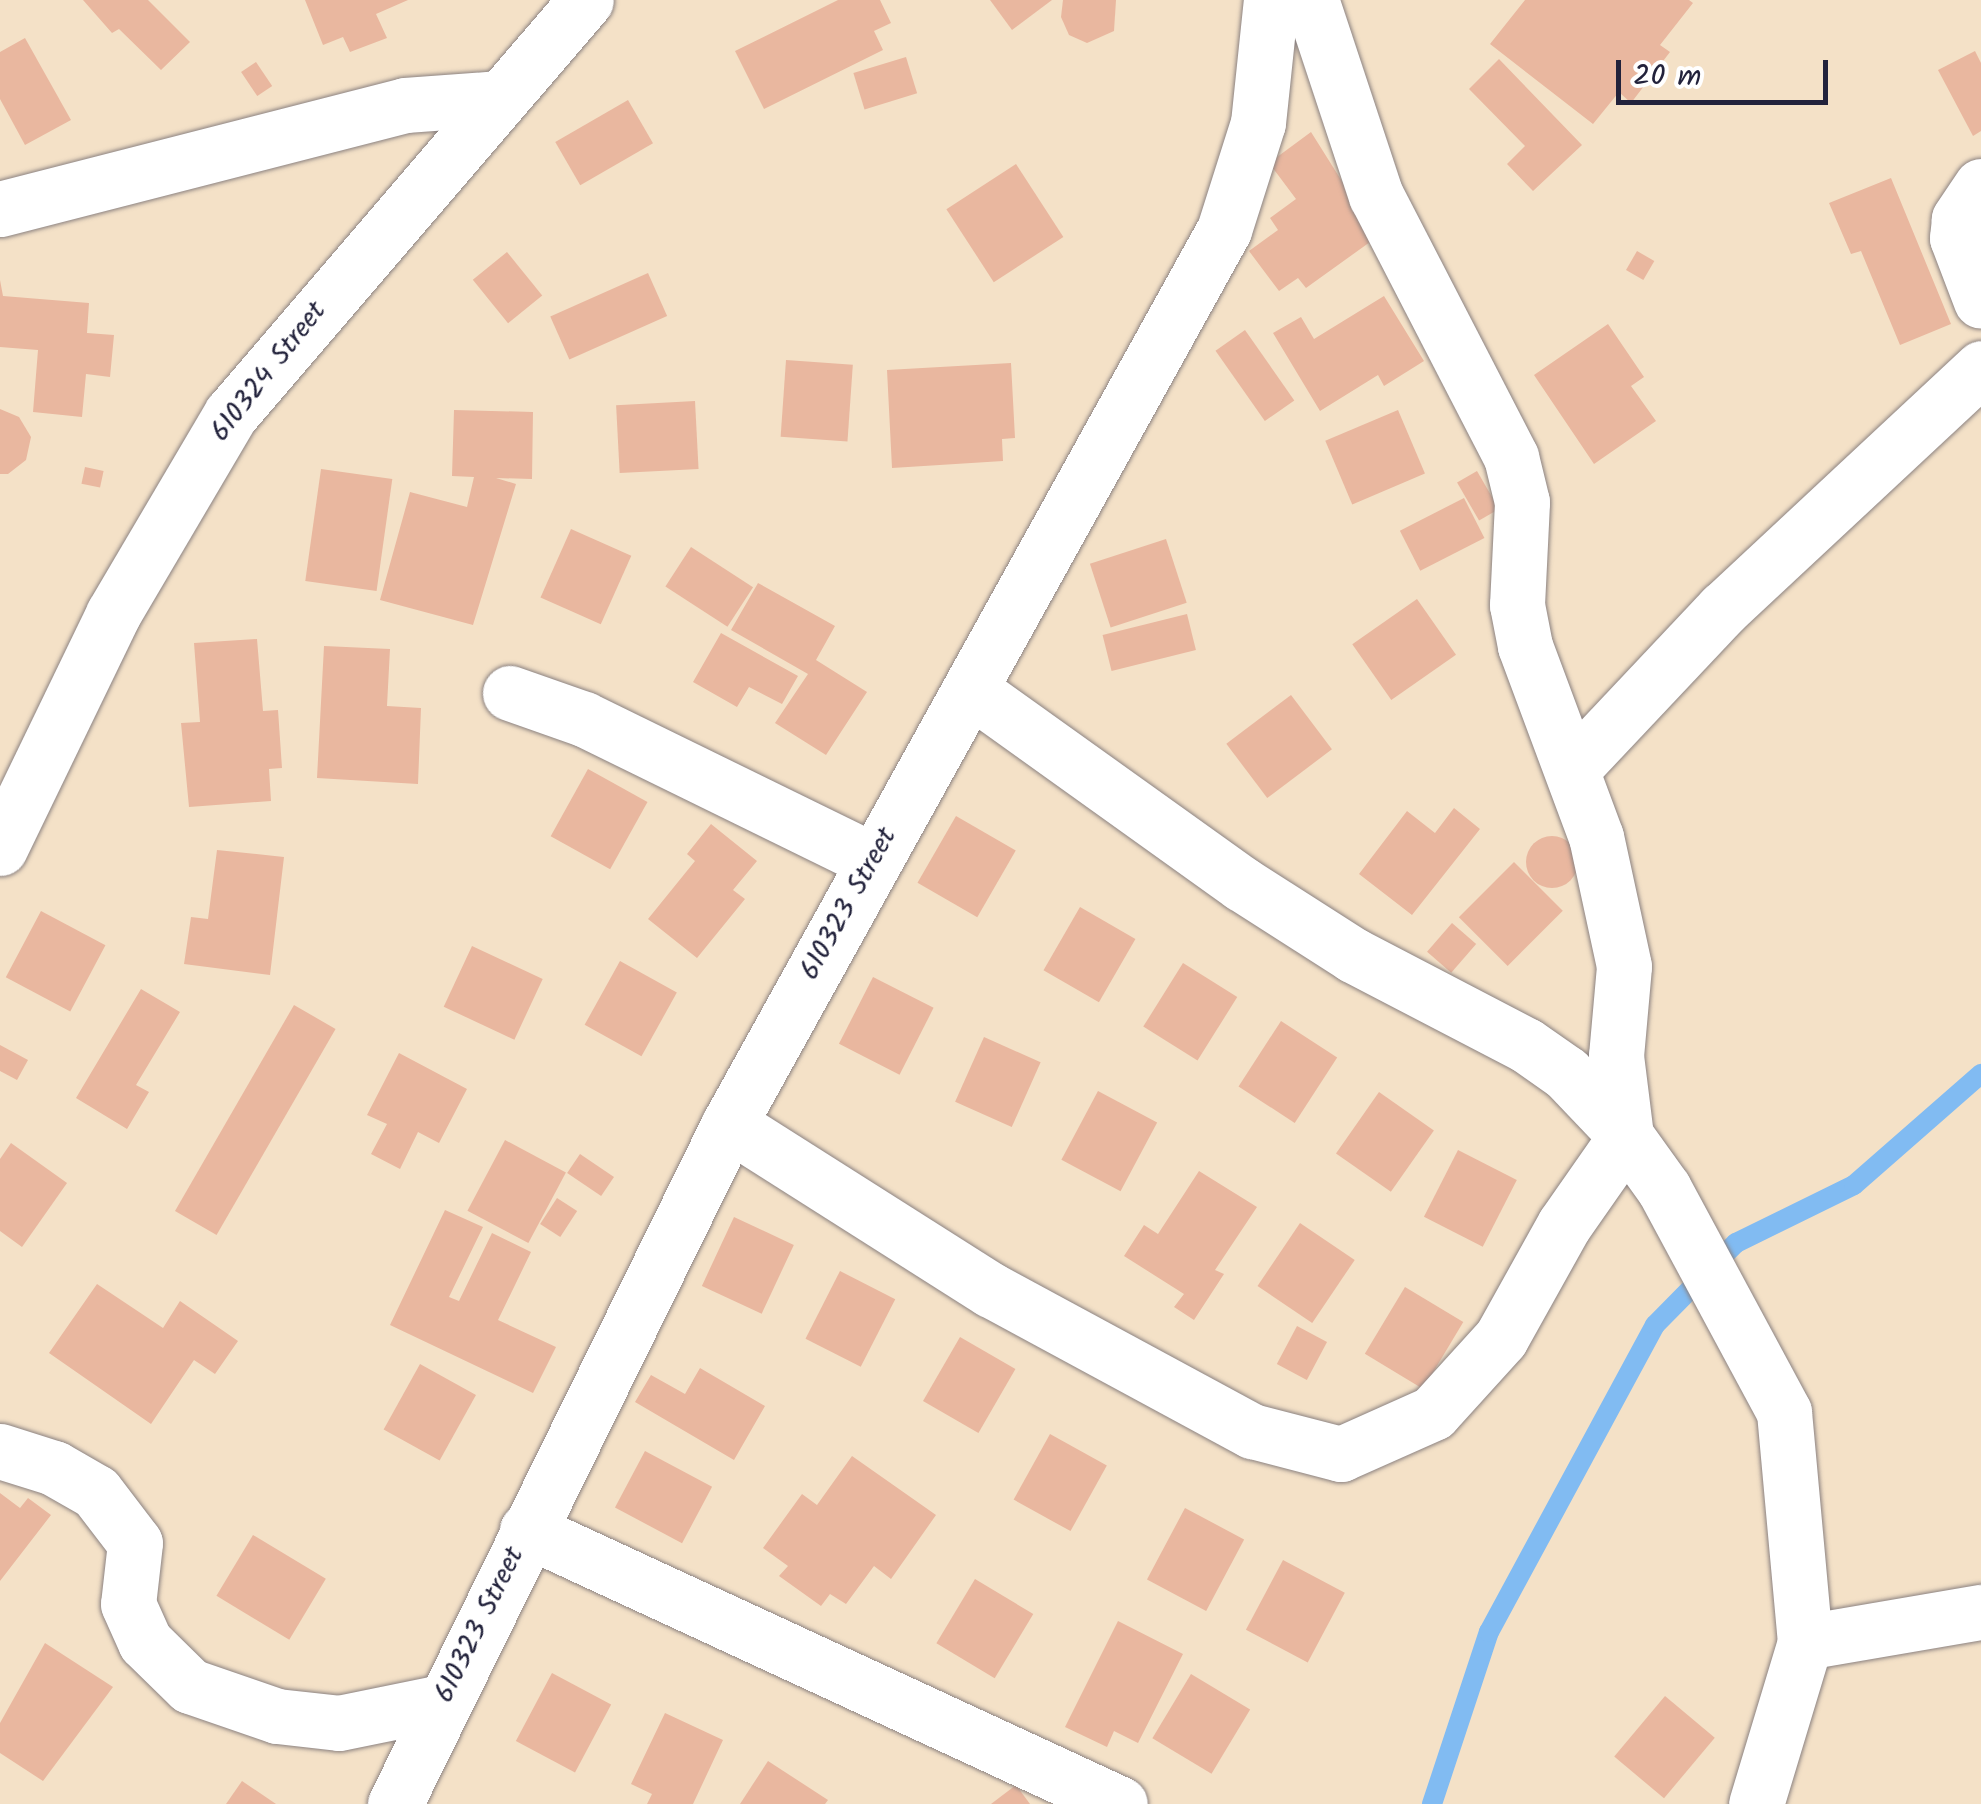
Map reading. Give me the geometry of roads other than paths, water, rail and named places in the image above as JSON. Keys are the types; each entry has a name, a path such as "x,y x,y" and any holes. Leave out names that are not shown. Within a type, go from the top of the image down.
{"street":[{"name":"610324 Street","path":"0,848 112,614 230,414 586,0"},
{"name":"610323 Street","path":"395,1804 729,1124 1224,230 1258,123 1271,0"},
{"path":"729,1124 1026,1308 1252,1430 1341,1454 1433,1413 1501,1338 1564,1225 1626,1136 1616,1056 1624,966 1596,837 1542,695 1517,604 1522,502 1511,456 1376,196 1310,0"},
{"path":"0,209 405,105 500,98"},
{"path":"1981,186 1959,219 1957,238 1981,301"},
{"path":"1572,768 1723,609 1981,368"},
{"path":"971,690 1242,884 1433,1000 1526,1045 1566,1074 1626,1136 1664,1188 1784,1412 1806,1642 1756,1804"},
{"path":"510,693 584,718 872,860"},
{"path":"0,1451 54,1468 96,1492 135,1544 128,1604 146,1642 190,1686 277,1716 339,1723 442,1702"},
{"path":"527,1530 1120,1804"},
{"path":"1806,1642 1981,1612"}],"waterway":[{"path":"1432,1804 1489,1632 1655,1325 1736,1243 1854,1185 1981,1074"}]}
